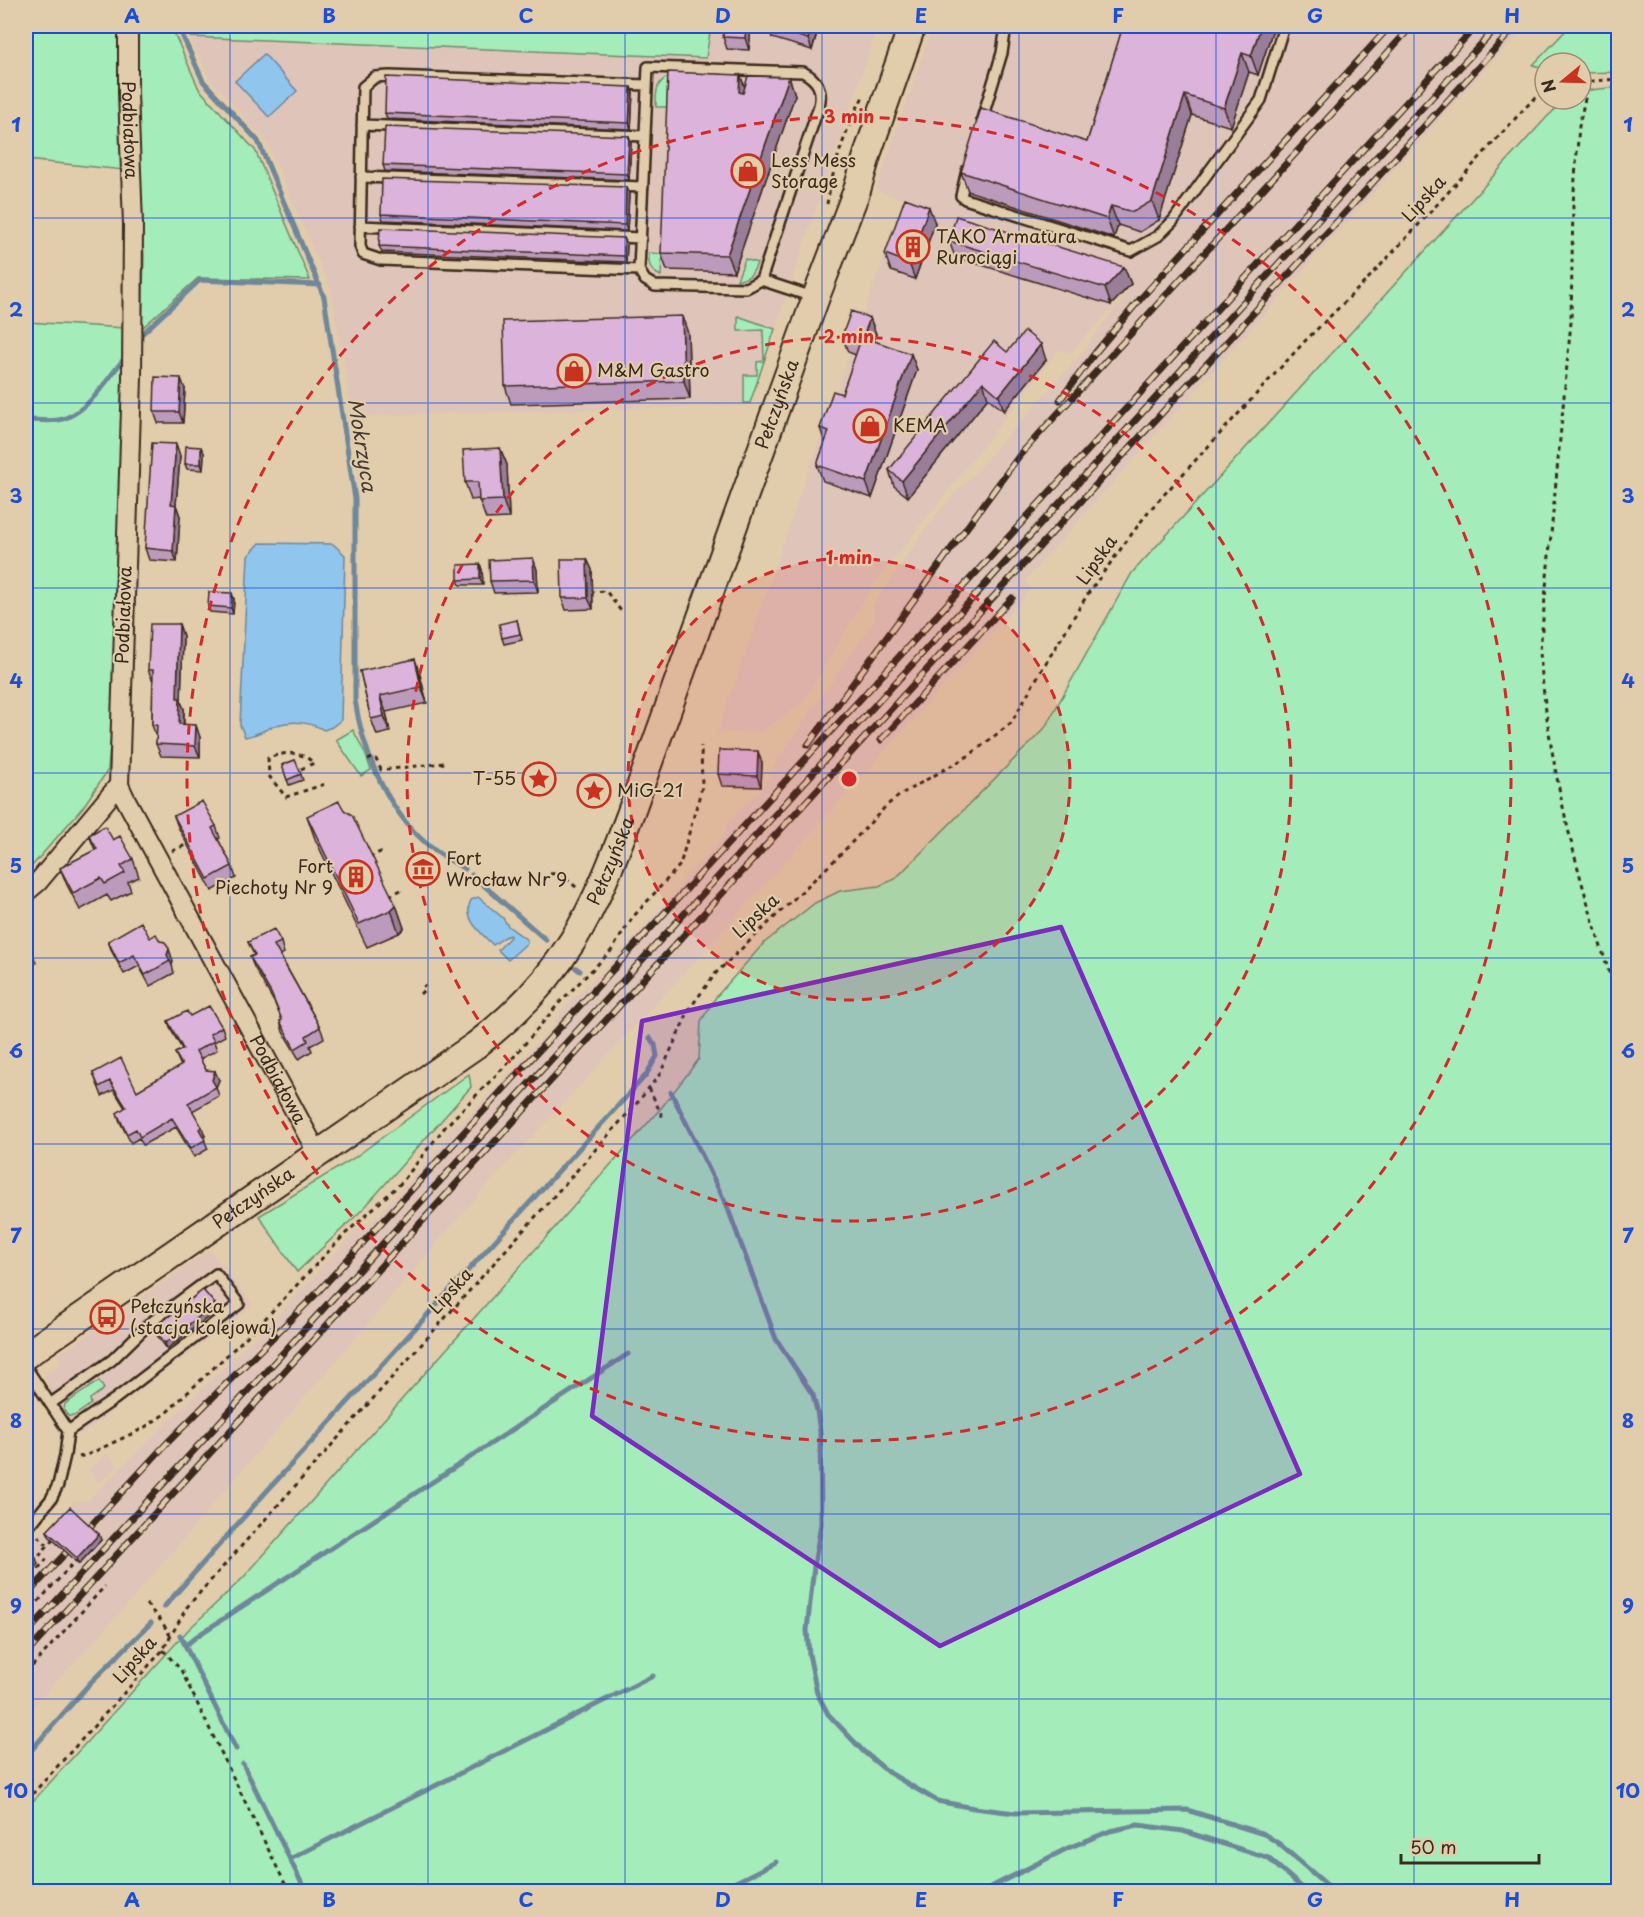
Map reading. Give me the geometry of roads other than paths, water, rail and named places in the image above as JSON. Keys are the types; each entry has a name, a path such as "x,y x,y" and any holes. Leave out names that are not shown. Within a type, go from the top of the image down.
{"main road":[{"name":"Pełczyńska","path":"26,1355 454,1060 508,1019 550,975 577,936 599,894 627,822 816,297 858,190 869,149 912,26"}],"street":[{"name":"Podbiałowa","path":"128,26 133,224 132,367 119,785 318,1154"},
{"path":"26,892 38,882 119,785"}],"lane":[{"path":"978,133 1002,52 1006,26"},
{"path":"972,155 961,190 961,196 965,199 1131,251 1158,236 1173,221 1261,100 1284,26"},
{"path":"648,67 803,72 811,76 820,90 821,98 761,280 746,288 656,286 645,280 639,270 647,85 648,67"},
{"path":"639,270 381,260 363,254 360,246 360,226 363,87 375,77 647,85"},
{"path":"362,125 645,136"},
{"path":"361,177 643,187"},
{"path":"360,226 641,238"},
{"path":"761,280 816,297"},
{"path":"50,1404 112,1360 150,1323 216,1274 239,1304 115,1399 68,1431"},
{"path":"26,1367 68,1431 66,1455 58,1485 51,1499 26,1530"}],"water":[{"path":"264,54 297,91 269,117 235,81"},
{"path":"260,543 333,544 345,555 341,720 324,730 295,722 277,725 245,737 240,725 248,556"},
{"path":"478,897 503,918 508,926 527,940 527,943 508,960 498,950 510,935 493,945 471,919 469,907 471,900"}],"waterway":[{"name":"Mokrzyca","path":"178,26 203,81 258,141 324,297 355,499 355,700 364,741 380,782 403,819 433,849 465,869"},
{"path":"143,333 200,280 320,285"},
{"path":"26,420 47,421 68,417 92,399 123,360"},
{"name":"Mokrzyca","path":"472,875 546,940"},
{"name":"Mokrzyca","path":"576,968 580,971"},
{"path":"164,1607 646,1075 657,1056 655,1045 650,1038"},
{"path":"671,1092 727,1206 776,1339 813,1395 820,1432 821,1524 807,1630 817,1693 828,1714 863,1751 888,1772 937,1801 1015,1813 1187,1810 1264,1834 1278,1843 1335,1892"},
{"path":"186,1645 628,1354"},
{"path":"26,1756 91,1682 151,1623"},
{"path":"180,1635 236,1749"},
{"path":"290,1859 653,1676"},
{"path":"243,1764 306,1892"},
{"path":"981,1892 1068,1848 1110,1831 1138,1825 1183,1831 1268,1858 1307,1892"},
{"path":"716,1892 776,1862"}],"railway":[{"path":"1060,400 1095,353 1142,297 1390,26"},
{"path":"808,745 1019,456 1412,26"},
{"path":"26,1596 167,1443 316,1294 1476,26"},
{"path":"26,1634 1498,26"},
{"path":"26,1654 1516,26"},
{"path":"881,740 1012,598"}],"place":[{"name":"Less Mess Storage","path":"748,171"},
{"name":"TAKO Armatura Rurociągi","path":"913,247"},
{"name":"M&M Gastro","path":"574,371"},
{"name":"KEMA","path":"870,426"},
{"name":"T-55","path":"539,779"},
{"name":"MiG-21","path":"594,791"},
{"name":"Fort Wrocław Nr 9","path":"423,869"},
{"name":"Fort Piechoty Nr 9","path":"356,877"},
{"name":"Pełczyńska (stacja kolejowa)","path":"107,1317"}]}
